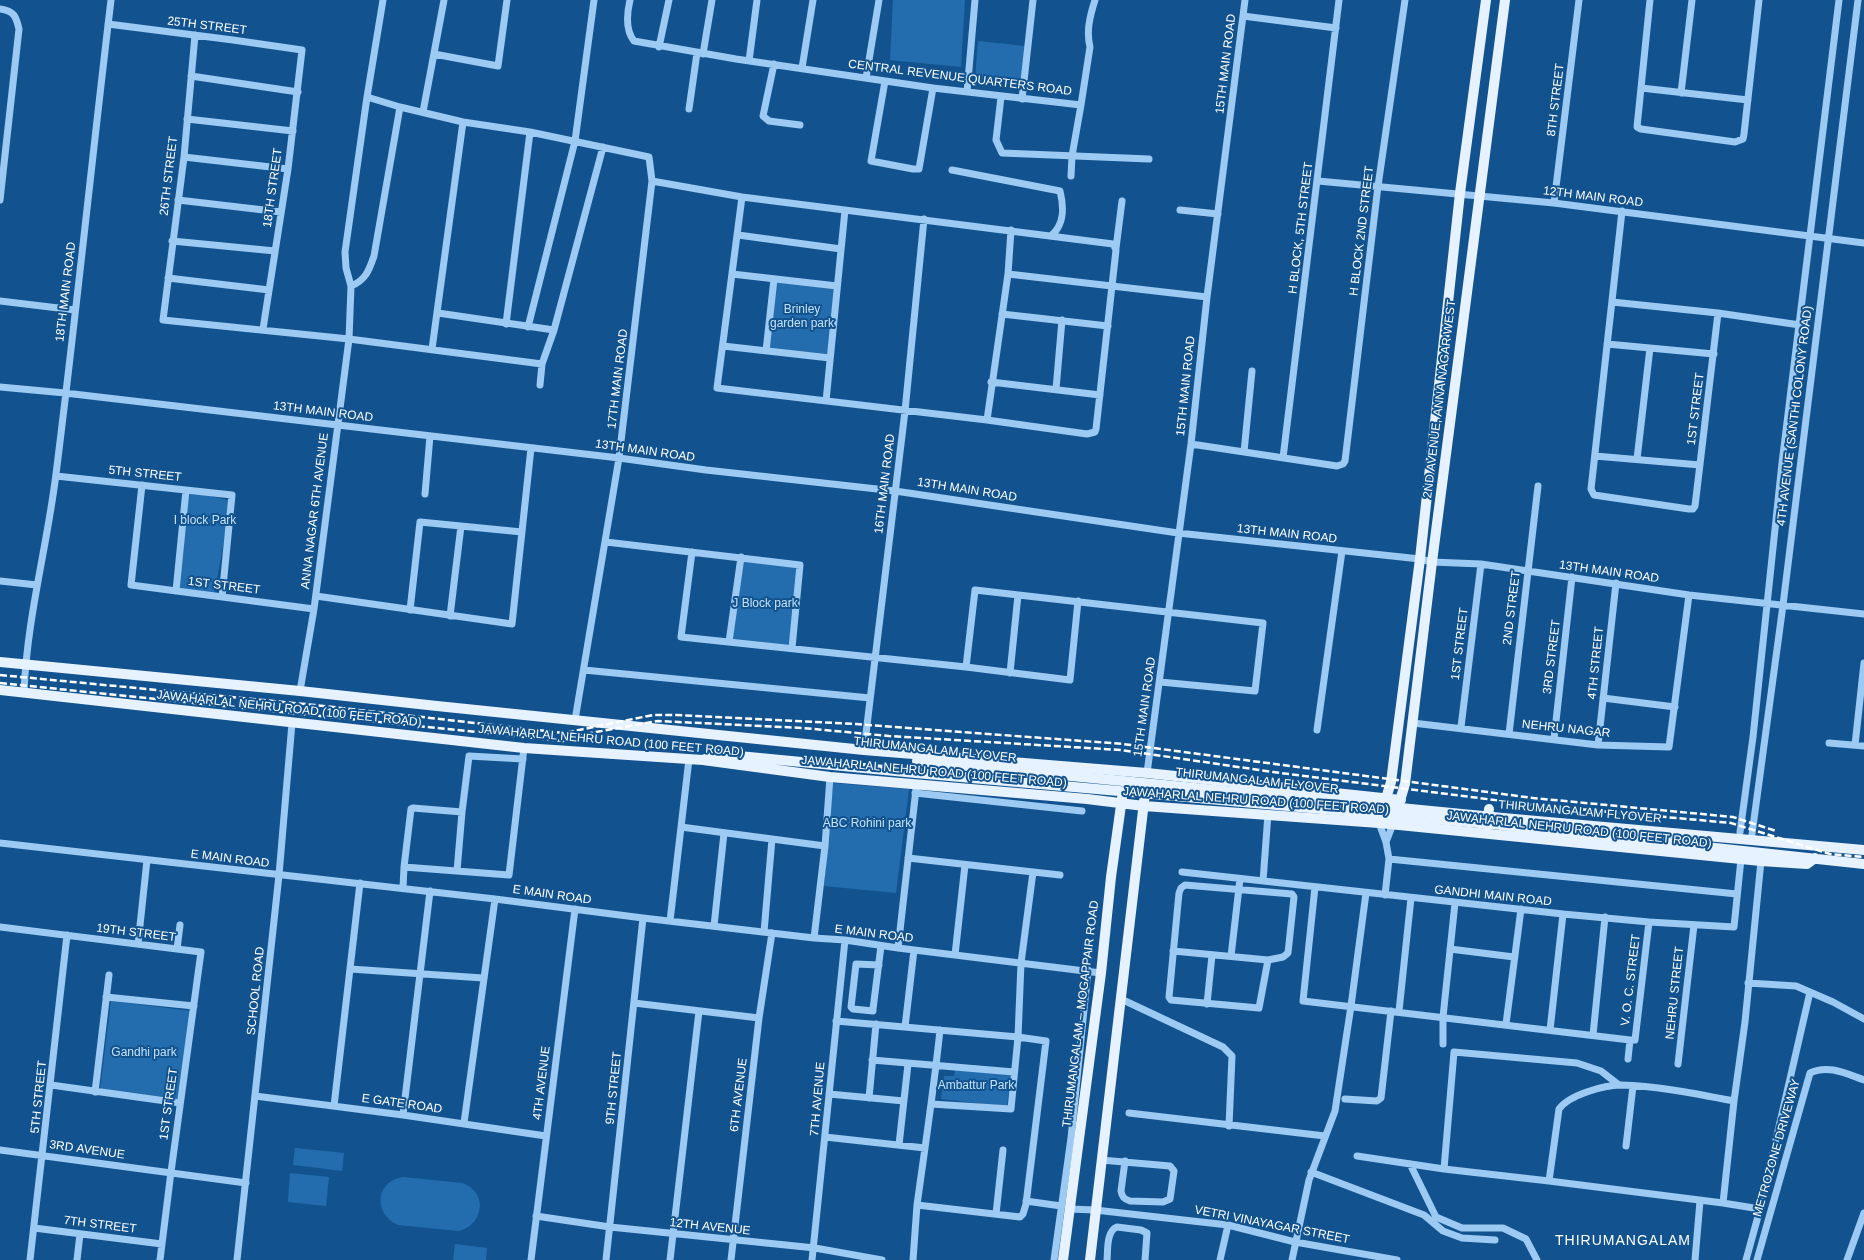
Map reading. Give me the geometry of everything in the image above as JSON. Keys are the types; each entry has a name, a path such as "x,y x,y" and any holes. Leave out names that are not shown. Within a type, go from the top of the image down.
{"main road":[{"name":"2ND AVENUE, ANNA NAGAR WEST","path":"1379,822 1392,774 1420,559 1460,193 1486,0"},
{"name":"2ND AVENUE, ANNA NAGAR WEST","path":"1393,824 1405,784 1432,562 1505,0"},
{"name":"JAWAHARLAL NEHRU ROAD (100 FEET ROAD)","path":"0,662 300,691 864,750 1146,773 1401,800"},
{"name":"JAWAHARLAL NEHRU ROAD (100 FEET ROAD)","path":"0,690 524,748 703,760 916,789 1054,796 1144,806 1379,822 1761,861 1807,864 1814,858 1864,864"},
{"name":"THIRUMANGALAM FLYOVER","path":"704,733 723,742 1502,822 1814,858"},
{"name":"THIRUMANGALAM FLYOVER","path":"703,760 718,754 916,773 1502,822 1811,844"},
{"path":"1054,796 1058,766"},
{"name":"THIRUMANGALAM – MOGAPPAIR ROAD","path":"1063,1260 1065,1208 1101,973 1111,877 1125,772"},
{"path":"1090,1260 1144,806 1146,773"},
{"path":"1486,833 1489,809"},
{"path":"1740,832 1804,839 1811,844 1864,850"}],"street":[{"name":"18TH MAIN ROAD","path":"24,692 25,665 56,476 110,0"},
{"name":"ANNA NAGAR 6TH AVENUE","path":"300,691 316,596 348,339 351,286 346,268 345,252 367,97 384,0"},
{"path":"423,112 444,0"},
{"path":"434,54 498,66 507,0"},
{"path":"528,327 574,141 594,0"},
{"name":"CENTRAL REVENUE QUARTERS ROAD","path":"630,0 626,17 631,37 634,41 659,47 933,88 1081,105 1090,47 1088,38 1089,19 1094,0"},
{"path":"659,47 669,0"},
{"path":"690,109 700,53 712,0"},
{"path":"752,61 757,0"},
{"path":"802,68 813,0"},
{"path":"866,78 879,0"},
{"path":"967,92 975,0"},
{"path":"1022,99 1033,0"},
{"name":"15TH MAIN ROAD","path":"1146,773 1160,682 1178,533 1191,444 1207,297 1245,0"},
{"name":"H BLOCK, 5TH STREET","path":"1283,458 1339,0"},
{"name":"H BLOCK 2ND STREET","path":"1283,458 1337,466 1343,464 1346,456 1378,186 1405,0"},
{"name":"8TH STREET","path":"1554,203 1579,0"},
{"path":"1650,0 1637,125 1638,129 1735,142 1740,141 1744,134 1759,0"},
{"path":"1681,93 1692,0"},
{"name":"4TH AVENUE (SANTHI COLONY ROAD)","path":"1740,832 1753,737 1782,464 1839,0"},
{"name":"4TH AVENUE (SANTHI COLONY ROAD)","path":"1752,834 1783,605 1858,0"},
{"path":"0,8 10,10 19,29 0,200"},
{"path":"1243,16 1336,28"},
{"name":"25TH STREET","path":"108,24 302,50"},
{"name":"26TH STREET","path":"195,35 184,157 163,320 264,329"},
{"name":"18TH STREET","path":"264,329 288,169 302,50"},
{"path":"774,64 763,116 769,121 800,125"},
{"path":"191,76 298,92"},
{"path":"885,81 871,161 913,169 919,169 933,88"},
{"path":"1641,88 1748,100"},
{"path":"367,97 400,107 463,122 530,132 603,147 554,330 542,364 540,385"},
{"path":"1001,97 996,140 1002,153 1149,159"},
{"path":"1071,176 1072,156 1081,105"},
{"path":"351,286 360,282 366,276 374,256 400,107"},
{"path":"187,119 293,131"},
{"path":"432,349 463,122"},
{"path":"506,324 530,132"},
{"name":"17TH MAIN ROAD","path":"575,720 620,458 652,181 649,157 603,147"},
{"path":"184,157 288,169"},
{"path":"952,170 1060,191 1064,207 1058,230 1051,236"},
{"name":"12TH MAIN ROAD","path":"1318,180 1554,203 1864,243"},
{"path":"652,181 742,198 924,219 1110,243 1115,245 1116,248"},
{"path":"742,198 717,388 987,420 1089,435 1093,434 1096,429 1122,201"},
{"path":"178,200 281,212"},
{"path":"826,401 844,210"},
{"path":"1180,210 1218,214"},
{"path":"1622,211 1596,456 1700,465"},
{"name":"16TH MAIN ROAD","path":"864,750 896,491 924,219"},
{"path":"987,420 991,382 1008,274 1011,230"},
{"path":"738,235 841,249"},
{"path":"172,241 275,251"},
{"path":"732,274 837,286"},
{"path":"1008,274 1207,297"},
{"path":"168,278 269,290"},
{"path":"766,351 774,279"},
{"path":"0,301 75,310"},
{"path":"1612,302 1718,313 1800,325"},
{"path":"438,313 554,330"},
{"name":"1ST STREET","path":"1596,456 1591,489 1592,494 1681,508 1694,508 1718,313"},
{"path":"1002,314 1108,326"},
{"path":"1056,389 1062,320"},
{"path":"264,329 542,364"},
{"path":"1607,344 1714,354"},
{"path":"723,346 830,358"},
{"path":"1636,459 1650,348"},
{"path":"1244,452 1252,371"},
{"path":"991,382 1100,395"},
{"name":"13TH MAIN ROAD","path":"0,387 66,393 620,458 706,470 896,491 1178,533 1420,559 1432,562 1481,564 1689,595 1864,614"},
{"path":"425,494 430,436"},
{"path":"1191,444 1283,458"},
{"path":"316,596 512,624 531,448"},
{"name":"5TH STREET","path":"56,476 232,495 222,597"},
{"name":"1ST STREET","path":"142,485 131,585 314,609"},
{"name":"2ND STREET","path":"1509,734 1538,486"},
{"path":"176,591 186,490"},
{"path":"410,610 420,522 522,532"},
{"path":"450,616 461,526"},
{"path":"606,542 800,565 792,648"},
{"path":"1317,730 1342,551"},
{"path":"692,552 681,637 966,667 1070,680 1078,601"},
{"path":"729,642 741,557"},
{"name":"1ST STREET","path":"1461,727 1481,564"},
{"name":"3RD STREET","path":"1554,739 1572,577"},
{"path":"0,581 37,585"},
{"name":"4TH STREET","path":"1598,745 1616,584"},
{"path":"966,667 975,590 1169,611 1263,623 1255,692 1160,682"},
{"path":"1010,673 1018,595"},
{"path":"1603,698 1675,707 1689,595"},
{"path":"1855,745 1864,663"},
{"path":"584,670 870,698"},
{"name":"NEHRU NAGAR","path":"1413,723 1461,727 1598,745 1669,747 1675,707"},
{"name":"SCHOOL ROAD","path":"237,1260 279,876 292,723"},
{"path":"1828,742 1864,746"},
{"path":"404,867 509,876 524,748"},
{"path":"457,871 469,756 523,759"},
{"path":"670,921 689,759"},
{"path":"814,938 825,846 830,777"},
{"path":"898,948 916,789 1082,811"},
{"path":"403,888 411,809 462,812"},
{"path":"1263,881 1268,814"},
{"path":"1379,822 1386,842 1389,859 1385,895"},
{"path":"1386,842 1393,824"},
{"path":"682,827 825,846"},
{"path":"714,926 724,832"},
{"path":"764,932 772,839"},
{"name":"E MAIN ROAD","path":"0,843 279,876 430,891 814,938 845,940 881,946 1088,970 1101,973"},
{"path":"908,858 1060,875"},
{"path":"1389,859 1737,894"},
{"name":"GANDHI MAIN ROAD","path":"1182,872 1563,914 1649,922 1734,927 1741,859"},
{"path":"138,944 147,860"},
{"path":"1723,1203 1761,861"},
{"path":"955,955 966,865"},
{"path":"931,1104 1011,1109 1018,1037 1021,963 1033,872"},
{"path":"1231,956 1240,879"},
{"path":"334,1106 360,883"},
{"path":"1173,951 1268,960 1283,957 1288,953 1294,896 1292,894 1185,885 1181,888 1173,951 1169,997 1171,1000 1259,1008 1268,960"},
{"path":"1315,887 1303,1001 1399,1011 1633,1040"},
{"path":"403,1115 430,891"},
{"path":"1292,1260 1311,1172 1334,1111 1352,1006 1366,893"},
{"path":"1399,1011 1411,898"},
{"path":"464,1123 495,899"},
{"path":"1443,1044 1444,1017 1455,903"},
{"name":"4TH AVENUE","path":"531,1260 575,909"},
{"path":"1506,1024 1521,909"},
{"path":"1550,1030 1563,914"},
{"path":"1593,1035 1605,917"},
{"name":"9TH STREET","path":"606,1260 643,918"},
{"name":"V. O. C. STREET","path":"1628,1059 1633,1040 1649,922"},
{"path":"178,949 180,925"},
{"name":"NEHRU STREET","path":"1678,1064 1694,925"},
{"path":"0,927 67,935"},
{"name":"6TH AVENUE","path":"731,1260 759,1018 772,933"},
{"name":"5TH STREET","path":"30,1260 67,935"},
{"name":"19TH STREET","path":"67,935 201,952"},
{"name":"7TH AVENUE","path":"812,1260 815,1248 838,998 845,940"},
{"path":"879,965 856,964 852,1009 873,1011 879,965 881,946"},
{"path":"1450,949 1514,957"},
{"path":"905,1027 914,950"},
{"name":"1ST STREET","path":"160,1260 201,952"},
{"path":"1207,1004 1212,955"},
{"path":"350,969 483,978"},
{"path":"1054,1260 1065,1208 1088,970"},
{"path":"95,1092 108,975"},
{"path":"1748,984 1796,986 1864,1019"},
{"path":"1746,1260 1760,1210 1810,992"},
{"path":"106,997 194,1006"},
{"path":"838,998 852,1000"},
{"path":"1121,999 1223,1047 1229,1052 1232,1056 1229,1126"},
{"path":"634,1003 759,1018"},
{"path":"670,1260 699,1011"},
{"path":"1345,1099 1377,1101 1381,1098 1391,1011"},
{"path":"836,1021 1018,1037 1046,1041 1047,1044 1023,1214 1020,1217 917,1205"},
{"path":"869,1098 876,1024"},
{"path":"913,1260 917,1205 940,1030"},
{"path":"1444,1169 1454,1052 1577,1063 1601,1071 1619,1085"},
{"path":"872,1060 1014,1072"},
{"path":"899,1145 908,1064"},
{"name":"METROZONE DRIVEWAY","path":"1757,1260 1810,1073 1826,1069 1841,1072 1864,1080"},
{"path":"51,1085 180,1103"},
{"path":"1549,1181 1559,1109 1564,1102 1586,1092 1619,1085 1734,1100"},
{"path":"1626,1146 1633,1086"},
{"path":"829,1094 904,1101"},
{"name":"E GATE ROAD","path":"255,1096 464,1123 546,1136"},
{"path":"1129,1113 1229,1126 1325,1136"},
{"path":"825,1137 925,1148"},
{"name":"3RD AVENUE","path":"0,1150 246,1183"},
{"path":"996,1214 1003,1150"},
{"path":"1357,1156 1444,1169 1723,1203 1760,1210"},
{"path":"1101,1160 1125,1161 1170,1166 1174,1171 1170,1199 1163,1202 1130,1201 1122,1196 1125,1161"},
{"path":"1410,1164 1436,1217 1462,1228 1504,1228 1526,1239 1537,1260"},
{"path":"1311,1172 1424,1215 1443,1231 1462,1238 1495,1240"},
{"name":"VETRI VINAYAGAR STREET","path":"1026,1201 1065,1208 1228,1225 1295,1242 1369,1257 1397,1260"},
{"path":"1695,1260 1700,1201"},
{"path":"1153,1216 1155,1202"},
{"path":"1117,1227 1119,1213"},
{"path":"1847,1260 1864,1213"},
{"name":"12TH AVENUE","path":"536,1216 610,1227 815,1248 868,1259 882,1260"},
{"path":"1220,1260 1228,1225"},
{"path":"1106,1260 1110,1232 1117,1227 1141,1230 1147,1233 1145,1260"},
{"name":"7TH STREET","path":"34,1228 162,1244"},
{"path":"77,1260 80,1234"}],"green space":[{"path":"893,0 965,0 961,67 890,60"},
{"path":"978,41 1025,46 1021,84 975,80"},
{"name":"Brinley garden park","path":"774,279 837,286 830,358 766,351"},
{"name":"I block Park","path":"186,490 231,501 214,596 176,591"},
{"name":"J Block park","path":"741,557 800,565 792,648 729,642"},
{"name":"ABC Rohini park","path":"833,783 909,789 896,893 824,886"},
{"name":"Gandhi park","path":"111,1001 190,1011 177,1100 100,1090"},
{"name":"Ambattur Park","path":"956,1066 1011,1072 1007,1107 941,1099 944,1076 954,1076"},
{"path":"295,1148 344,1153 342,1171 293,1165"},
{"path":"290,1173 329,1177 326,1206 288,1202"},
{"path":"403,1177 462,1183 468,1186 476,1193 479,1199 479,1213 476,1219 465,1229 458,1231 398,1225 390,1220 384,1213 381,1206 381,1198 387,1185 394,1180"},
{"path":"455,1244 487,1248 486,1260 453,1260"}],"railway":[{"path":"0,675 315,705 564,733 653,715 676,715 856,724 1123,744 1533,798 1733,817 1776,831"},
{"path":"0,683 564,741 585,734 658,721 803,728 889,736 1121,750 1273,772 1534,805 1731,823 1830,854 1864,857"}],"district":[{"name":"THIRUMANGALAM","path":"1623,1241"}]}
